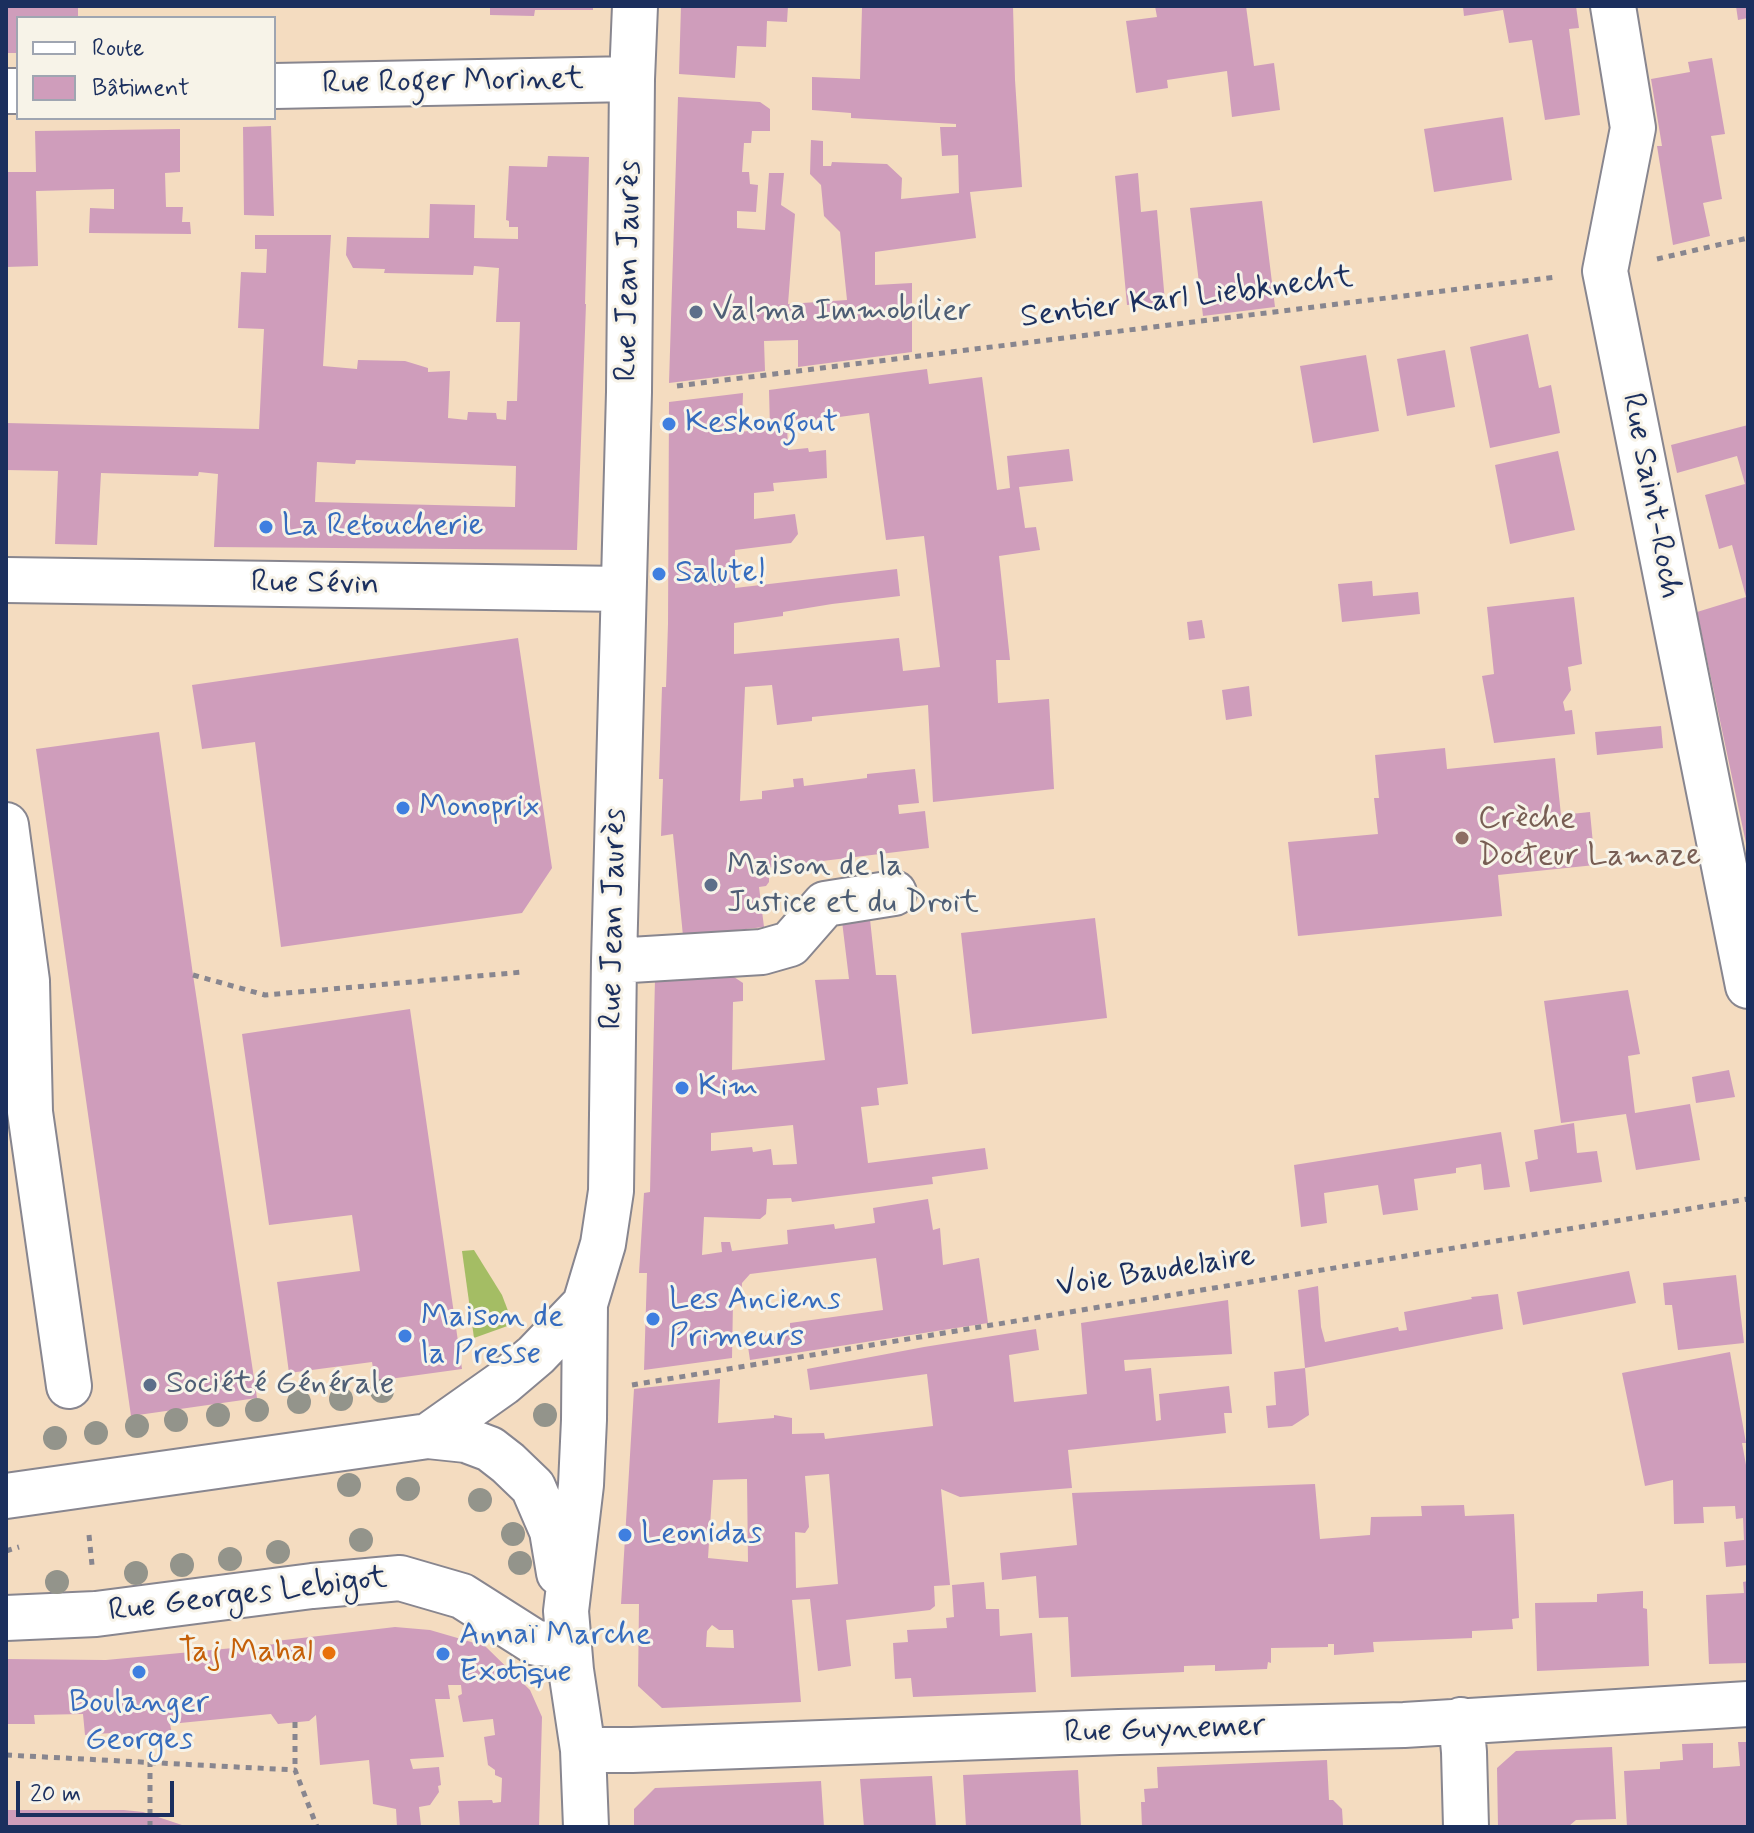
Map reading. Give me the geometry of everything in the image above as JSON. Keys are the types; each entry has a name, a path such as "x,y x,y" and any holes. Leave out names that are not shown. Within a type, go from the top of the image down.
{"street":[{"name":"Rue Jean Jaurès","path":"586,1827 583,1750 568,1628 581,1485 585,1304 603,1244 611,1191 635,6"},
{"name":"Rue Saint-Roch","path":"1613,6 1633,128 1605,271 1748,986"},
{"name":"Rue Roger Morinet","path":"276,86 632,79"},
{"name":"Rue Sévin","path":"6,580 623,589"},
{"path":"6,825 27,981 30,1112 69,1386"},
{"path":"614,961 762,952 790,944 825,904 894,893"},
{"path":"428,1436 525,1365 585,1304"},
{"path":"6,1496 428,1436 466,1440 490,1449 533,1487 552,1531 568,1628"},
{"name":"Rue Georges Lebigot","path":"6,1618 96,1614 312,1586 400,1578 462,1596 536,1643 568,1628"},
{"name":"Rue Guynemer","path":"583,1750 1404,1725 1748,1704"},
{"path":"1461,1720 1466,1827"}],"path":[{"name":"Sentier Karl Liebknecht","path":"629,392 1605,271 1748,238"},
{"path":"193,975 265,995 523,972"},
{"name":"Voie Baudelaire","path":"584,1420 620,1387 1748,1199"},
{"path":"88,1523 92,1562"},
{"path":"295,1722 295,1770 317,1827"},
{"path":"6,1755 295,1770"},
{"path":"150,1762 150,1827"}],"green space":[{"path":"474,1250 502,1295 513,1324 474,1338 462,1251"}],"building":[{"path":"6,6 78,6 78,16 16,16 16,53 6,53"},
{"path":"490,6 593,6 593,10 535,10 534,16 490,15"},
{"path":"681,6 788,6 787,22 767,21 766,47 737,46 735,78 679,74"},
{"path":"1013,6 1022,187 970,192 976,238 875,252 875,285 912,283 912,352 798,367 798,340 764,341 765,371 669,383 678,97 760,102 770,109 770,131 752,131 751,143 744,143 742,172 749,172 750,184 758,185 756,212 737,211 737,228 765,230 769,173 784,173 781,205 795,214 788,304 847,300 840,232 824,216 821,185 810,174 811,140 823,141 823,166 831,166 832,162 887,164 902,178 901,199 959,193 958,155 942,156 940,127 956,127 956,124 851,118 851,113 812,110 812,77 860,79 862,8"},
{"path":"1155,6 1246,6 1254,66 1274,63 1280,110 1232,117 1227,71 1167,80 1168,88 1136,93 1126,21 1157,17"},
{"path":"1576,6 1579,28 1569,29 1580,115 1545,120 1532,40 1509,43 1503,10 1464,16 1463,7"},
{"path":"1736,6 1748,6 1748,18 1738,20"},
{"path":"1712,58 1725,134 1711,136 1722,199 1703,203 1710,236 1673,245 1657,146 1662,146 1651,79 1690,72 1688,62"},
{"path":"1503,117 1512,180 1434,192 1424,129"},
{"path":"271,126 274,216 244,215 243,127"},
{"path":"180,129 180,172 165,173 166,207 183,207 182,222 190,222 191,234 89,233 90,208 114,209 114,189 36,191 38,266 6,267 6,172 36,172 35,131"},
{"path":"548,156 589,157 577,550 214,547 218,474 199,472 198,476 101,473 97,545 55,544 58,471 6,470 6,423 259,429 264,329 238,328 241,272 266,273 267,249 255,249 255,235 331,235 323,366 357,369 358,360 405,361 428,368 428,372 450,371 448,418 467,420 468,412 496,413 497,419 506,420 507,401 517,401 520,322 496,322 499,268 474,266 473,275 384,273 385,269 353,268 346,255 347,237 429,238 430,204 475,205 474,238 518,239 518,227 509,227 506,220 509,166 547,167","holes":["356,460 516,466 515,507 315,502 317,462 355,464"]},
{"path":"1138,173 1141,212 1157,210 1165,302 1127,305 1115,176"},
{"path":"1262,201 1275,307 1203,316 1190,208"},
{"path":"1528,334 1539,388 1551,385 1560,433 1490,448 1470,347"},
{"path":"1445,350 1455,407 1407,416 1397,359"},
{"path":"1366,355 1379,431 1313,443 1300,366"},
{"path":"927,369 929,384 982,377 997,490 1010,488 1007,456 1069,449 1073,481 1019,487 1025,528 1036,527 1040,550 999,556 1010,660 996,660 998,703 1049,699 1054,789 933,802 928,705 812,717 812,721 777,725 772,685 745,687 740,801 762,799 762,791 794,787 793,779 803,778 804,786 915,769 919,803 898,805 899,814 925,811 929,848 765,868 769,871 769,882 759,887 764,927 683,936 673,834 661,836 663,779 659,779 668,624 669,402 743,393 742,423 737,423 738,432 770,429 769,390","holes":["869,413 886,540 924,536 940,667 903,671 899,638 734,654 734,623 783,616 783,612 832,604 900,596 897,569 735,588 735,550 791,543 798,534 795,514 754,519 754,493 774,491 773,483 827,478 826,450 788,450 787,424"]},
{"path":"1748,425 1747,848 1697,612 1746,597 1732,545 1719,549 1705,495 1745,484 1737,456 1677,473 1671,445"},
{"path":"1558,451 1575,530 1510,544 1495,465"},
{"path":"1372,581 1373,596 1418,592 1420,614 1342,622 1338,584"},
{"path":"1574,597 1582,664 1568,667 1571,690 1563,702 1565,711 1572,710 1575,734 1494,743 1482,676 1494,674 1487,607"},
{"path":"1202,620 1205,638 1189,640 1187,622"},
{"name":"Monoprix","path":"518,638 552,868 522,913 281,947 255,742 202,749 192,685"},
{"path":"1249,686 1252,716 1226,720 1222,690"},
{"path":"1661,726 1663,748 1597,755 1595,732"},
{"path":"159,732 257,1398 131,1416 36,749"},
{"name":"Crèche Docteur Lamaze","path":"1445,748 1447,769 1555,758 1561,815 1590,812 1595,865 1498,875 1502,916 1298,936 1288,842 1378,834 1374,798 1379,798 1375,755"},
{"path":"869,910 876,975 896,975 908,1084 877,1088 879,1105 861,1107 868,1163 985,1148 988,1169 932,1177 933,1184 792,1202 791,1198 767,1199 766,1214 760,1219 704,1217 702,1255 722,1252 721,1242 730,1242 732,1251 788,1244 787,1230 834,1224 835,1229 875,1223 873,1208 928,1199 933,1230 940,1228 943,1265 979,1258 988,1323 750,1360 747,1340 790,1329 790,1323 883,1310 876,1258 750,1274 742,1283 741,1302 733,1302 732,1358 644,1370 647,1273 639,1273 644,1193 650,1192 655,979 731,975 743,983 743,1001 733,1002 732,1070 825,1060 815,980 849,979 841,913","holes":["793,1125 797,1164 773,1165 771,1149 753,1152 752,1147 711,1151 711,1133"]},
{"path":"1095,918 1107,1018 972,1034 961,933"},
{"path":"1628,990 1640,1054 1628,1056 1635,1113 1690,1104 1700,1160 1636,1170 1626,1114 1561,1123 1544,1001"},
{"path":"410,1009 462,1369 375,1381 372,1362 289,1373 277,1282 360,1271 352,1215 269,1225 242,1034"},
{"path":"1729,1070 1735,1097 1696,1103 1692,1077"},
{"path":"1574,1123 1577,1153 1597,1151 1602,1182 1530,1192 1525,1162 1538,1159 1534,1130"},
{"path":"1501,1132 1510,1187 1484,1190 1481,1164 1456,1168 1456,1173 1414,1179 1418,1210 1383,1215 1378,1185 1324,1193 1327,1223 1301,1227 1294,1165"},
{"path":"1629,1271 1636,1303 1523,1325 1517,1292"},
{"path":"1736,1275 1744,1343 1678,1350 1672,1305 1665,1305 1663,1283"},
{"path":"1318,1286 1325,1342 1398,1327 1399,1331 1407,1330 1404,1312 1498,1294 1503,1329 1305,1368 1298,1290"},
{"path":"1228,1300 1232,1354 1124,1360 1125,1371 1151,1368 1156,1421 1161,1420 1159,1394 1229,1386 1232,1413 1224,1413 1226,1433 1068,1450 1072,1488 960,1497 941,1489 950,1585 934,1586 935,1606 930,1610 846,1620 851,1666 818,1671 810,1599 792,1600 801,1702 662,1708 638,1686 639,1604 621,1604 634,1389 720,1379 718,1423 774,1418 774,1415 792,1418 792,1434 824,1433 825,1439 933,1426 927,1374 810,1390 807,1369 1036,1329 1039,1350 1009,1355 1014,1402 1087,1394 1081,1323","holes":["829,1474 838,1584 796,1588 795,1532 805,1533 809,1527 805,1476","747,1479 748,1562 708,1558 713,1480","712,1625 719,1630 733,1630 734,1648 706,1647 707,1631"]},
{"path":"1730,1352 1746,1443 1742,1443 1748,1465 1748,1565 1726,1567 1724,1542 1744,1540 1743,1518 1736,1519 1735,1506 1703,1507 1704,1523 1674,1524 1673,1480 1645,1486 1622,1373"},
{"path":"1305,1368 1309,1415 1292,1426 1268,1428 1266,1406 1276,1405 1274,1372"},
{"path":"1315,1484 1320,1539 1370,1535 1371,1517 1422,1516 1421,1506 1464,1505 1465,1516 1514,1514 1519,1618 1512,1619 1513,1629 1472,1631 1472,1638 1373,1642 1374,1652 1334,1655 1334,1644 1328,1644 1328,1647 1271,1648 1271,1663 1268,1662 1267,1669 1215,1671 1215,1665 1184,1666 1184,1672 1071,1677 1068,1617 1039,1618 1036,1576 1002,1580 1000,1553 1077,1545 1072,1493"},
{"path":"1748,1581 1748,1663 1709,1664 1706,1595 1744,1593 1743,1582"},
{"path":"984,1582 986,1609 999,1609 1000,1636 1032,1633 1036,1692 913,1697 911,1678 895,1679 893,1643 908,1642 907,1630 947,1628 946,1618 954,1617 952,1585"},
{"path":"1643,1591 1643,1608 1647,1609 1649,1666 1537,1671 1535,1603 1597,1602 1597,1594"},
{"path":"395,1627 430,1630 485,1646 530,1690 542,1717 539,1827 460,1827 458,1801 501,1802 502,1778 495,1775 495,1770 488,1765 484,1737 495,1735 493,1719 463,1722 458,1696 462,1694 461,1685 448,1685 450,1699 435,1699 444,1757 410,1759 413,1769 439,1767 441,1785 430,1805 419,1807 421,1826 413,1827 397,1827 396,1809 373,1804 369,1760 320,1765 316,1715 309,1721 278,1724 271,1714 170,1724 172,1734 112,1742 111,1733 85,1735 83,1714 34,1715 35,1724 6,1724 6,1659 106,1660 276,1644 276,1641"},
{"path":"1738,1742 1748,1742 1748,1825 1627,1827 1624,1771 1660,1769 1660,1762 1683,1760 1682,1744 1713,1743 1713,1768 1740,1766"},
{"path":"1612,1747 1616,1819 1576,1820 1569,1826 1561,1827 1498,1827 1497,1768 1516,1751"},
{"path":"1327,1760 1329,1800 1342,1809 1341,1827 1142,1827 1144,1789 1158,1788 1157,1767"},
{"path":"1078,1770 1081,1827 966,1827 963,1775"},
{"path":"932,1776 936,1827 864,1827 860,1779"},
{"path":"821,1781 824,1827 634,1827 634,1809 655,1788"},
{"path":"6,1810 124,1810 143,1812 188,1827 6,1827"}],"place":[{"name":"Valma Immobilier","path":"696,312"},
{"name":"Keskongout","path":"669,424"},
{"name":"La Retoucherie","path":"266,527"},
{"name":"Salute!","path":"659,574"},
{"name":"Monoprix","path":"403,808"},
{"name":"Crèche Docteur Lamaze","path":"1462,838"},
{"name":"Maison de la Justice et du Droit","path":"711,885"},
{"name":"Kim","path":"682,1088"},
{"name":"Les Anciens Primeurs","path":"653,1319"},
{"name":"Maison de la Presse","path":"405,1336"},
{"name":"Société Générale","path":"150,1385"},
{"name":"Leonidas","path":"625,1535"},
{"name":"Taj Mahal","path":"329,1653"},
{"name":"Annaï Marche Exotique","path":"443,1654"},
{"name":"Boulanger Georges","path":"139,1672"}]}
